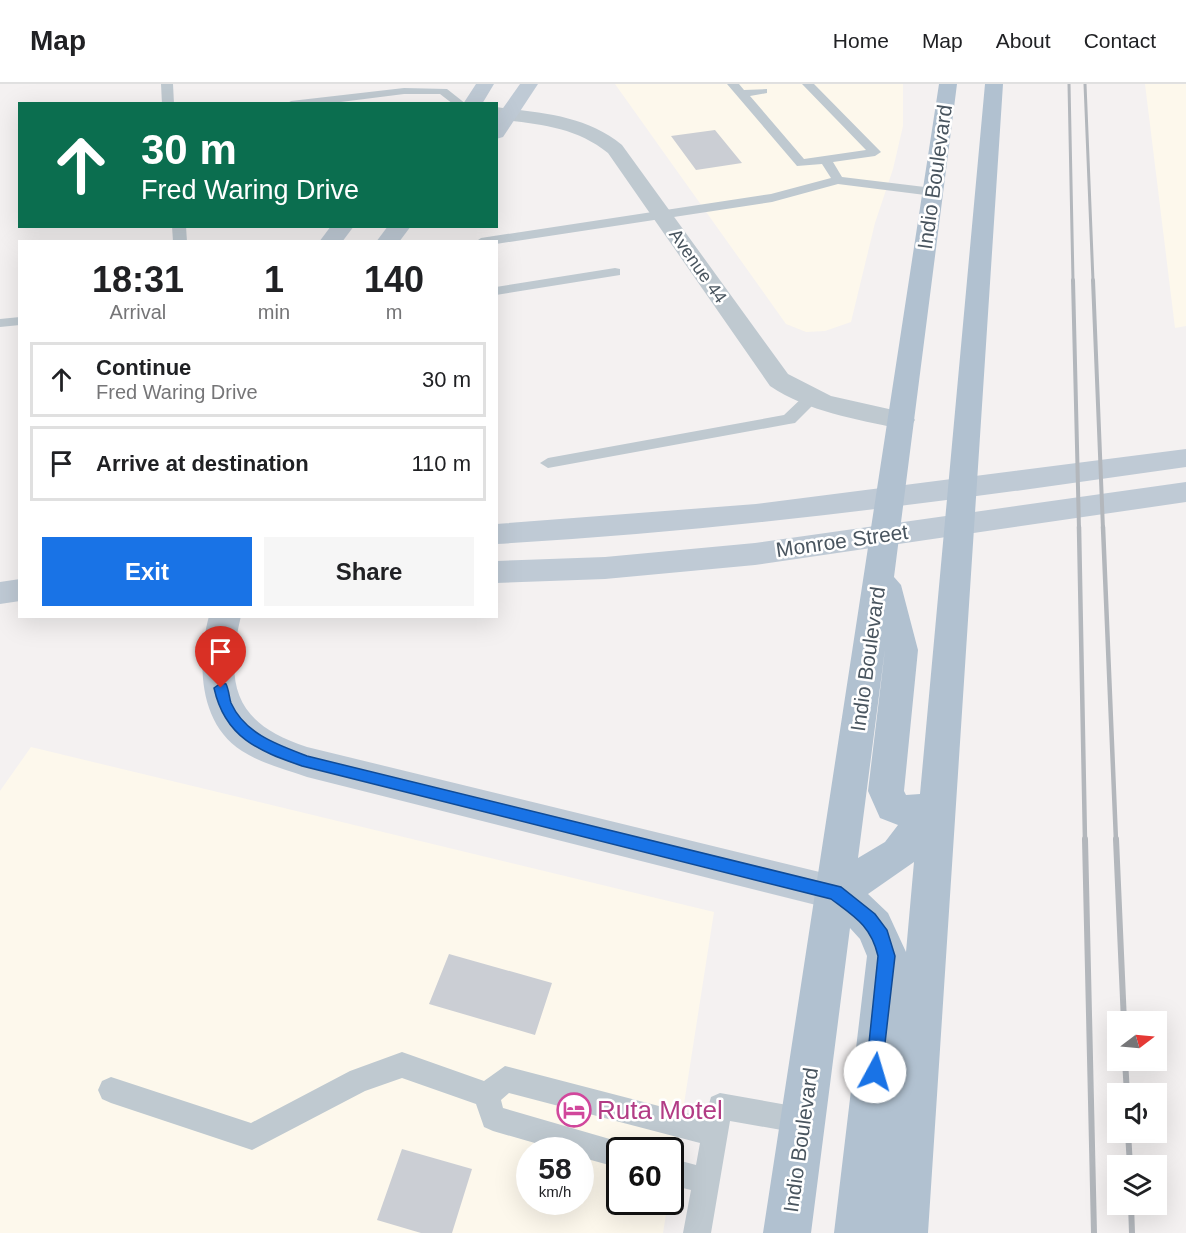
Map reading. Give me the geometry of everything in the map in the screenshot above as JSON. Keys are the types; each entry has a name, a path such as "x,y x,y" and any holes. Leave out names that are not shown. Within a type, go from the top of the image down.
{"main road":[{"path":"473,102 484,84"},
{"path":"501,120 530,84"},
{"name":"Indio Boulevard","path":"788,1233 948,84"},
{"path":"904,1233 994,84"},
{"path":"332,240 341,228"},
{"path":"389,240 398,228"},
{"name":"Monroe Street","path":"498,534 633,527 872,503 1186,458"},
{"name":"Monroe Street","path":"498,572 605,568 755,554 1186,492"},
{"path":"880,570 902,650 887,799 896,810 905,813 937,805"},
{"path":"0,593 18,590"},
{"path":"225,618 218,673 224,704 244,733 274,750 307,762 836,892 870,919 881,935 887,956 858,1233"},
{"path":"836,892 898,854 937,805"}],"street":[{"name":"Avenue 44","path":"501,120 565,122 603,137 615,149 779,380 793,391 810,399 901,420"}],"lane":[{"path":"166,84 168,102"},
{"path":"733,84 801,163 875,152 808,89"},
{"path":"310,102 414,91 443,91 458,102"},
{"path":"745,98 766,96"},
{"path":"825,160 838,180"},
{"path":"494,240 772,198 838,180 933,192"},
{"path":"498,291 615,272"},
{"path":"0,323 18,321"},
{"path":"548,463 789,419 810,399"},
{"path":"111,1090 252,1137 359,1080 402,1065 487,1095"},
{"path":"487,1095 505,1078 715,1134"},
{"path":"487,1095 493,1118 606,1151"},
{"path":"698,1233 720,1106 804,1121"},
{"path":"684,1175 706,1181"}],"shaded area":[{"path":"615,84 903,84 903,126 893,169 875,223 851,322 825,331 806,332 786,324"},
{"path":"1145,84 1186,84 1186,326 1175,328"},
{"path":"31,747 714,912 679,1137 606,1137 606,1215 666,1215 663,1233 0,1233 0,791"}],"building":[{"path":"715,130 742,163 696,170 671,136"},
{"path":"449,954 552,983 535,1035 429,1004"},
{"path":"402,1149 472,1169 452,1233 421,1233 377,1220"}],"railway":[{"path":"1069,84 1073,281"},
{"path":"1085,84 1093,281"},
{"path":"1073,280 1079,529"},
{"path":"1093,280 1103,529"},
{"path":"1079,527 1085,841"},
{"path":"1103,527 1116,841"},
{"path":"1085,839 1094,1233"},
{"path":"1116,839 1124,1011"},
{"path":"1126,1071 1126,1083"},
{"path":"1129,1143 1129,1155"},
{"path":"1131,1215 1132,1233"}],"place":[{"name":"Ruta Motel","path":"574,1110"}],"route":[{"path":"221,688 224,704 244,733 274,750 307,762 836,892 870,919 881,935 887,956 875,1072"}]}
